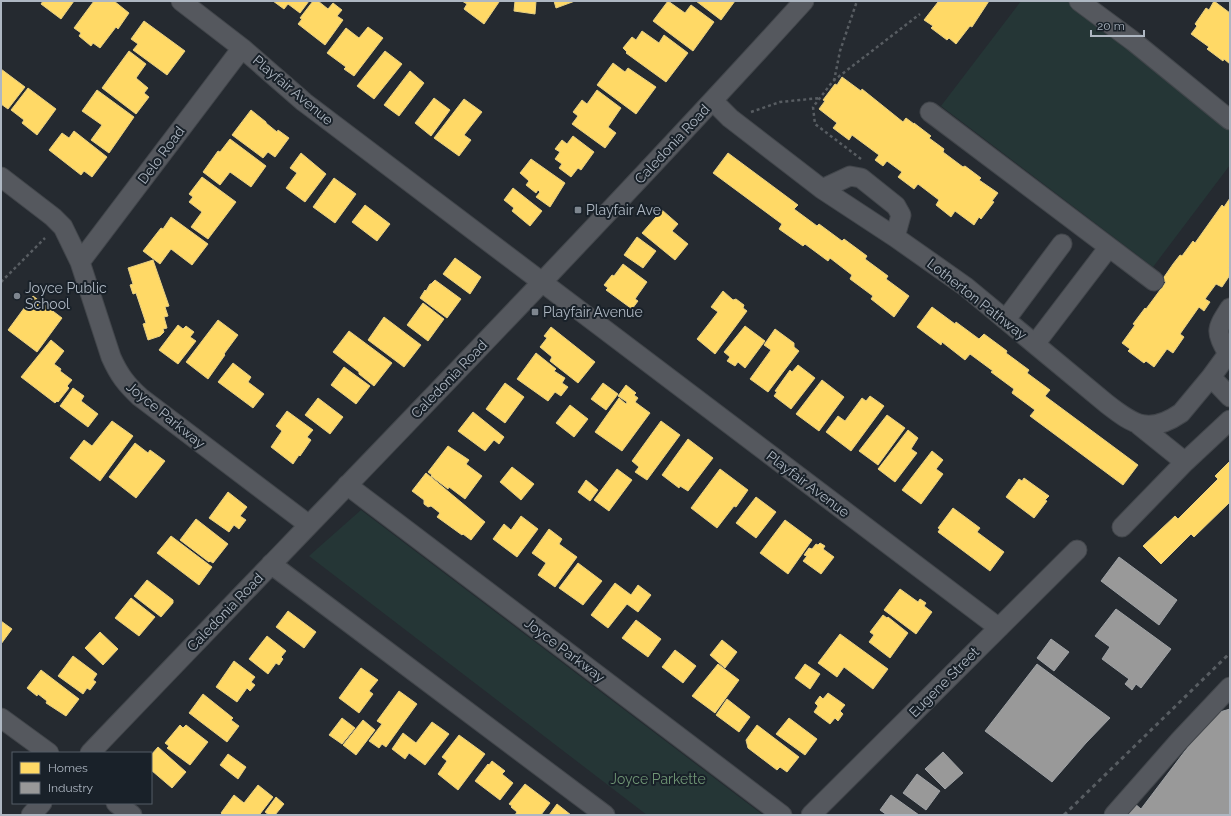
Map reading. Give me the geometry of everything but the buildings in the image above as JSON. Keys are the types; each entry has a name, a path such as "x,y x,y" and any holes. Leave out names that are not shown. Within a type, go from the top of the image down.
{"street":[{"name":"Playfair Avenue","path":"181,1 242,48 304,102 999,628"},
{"name":"Caledonia Road","path":"91,752 542,283 713,101 804,1"},
{"path":"1079,1 1133,41 1230,120"},
{"name":"Delo Road","path":"80,262 242,48"},
{"name":"Lotherton Pathway","path":"713,101 739,124 822,189 895,237 966,287 1120,414 1139,425 1185,462"},
{"path":"930,112 1154,281"},
{"path":"822,189 850,176 861,178 896,206 901,216 895,237"},
{"name":"Joyce Parkway","path":"1,177 53,217 63,227 80,262 111,357 117,371 127,385 140,397 309,525"},
{"path":"1006,319 1062,244"},
{"path":"1035,344 1109,247"},
{"path":"1139,425 1156,425 1174,418 1181,413 1211,377 1229,352 1219,337 1219,325 1230,308"},
{"path":"1211,377 1230,397"},
{"path":"1122,527 1185,462 1230,420"},
{"name":"Joyce Parkway","path":"347,485 782,815"},
{"name":"Eugene Street","path":"811,815 1076,550"},
{"path":"271,564 605,815"},
{"path":"1114,815 1180,740 1230,687"},
{"path":"1,718 48,752"},
{"path":"30,815 41,804"},
{"path":"117,804 132,815"}],"path":[{"path":"834,81 840,51 857,1"},
{"path":"865,162 815,124 813,107 834,81 920,14"},
{"path":"739,124 750,112 780,102 820,98"},
{"path":"1,282 45,238"}],"green space":[{"path":"1021,1 1076,1 1230,118 1230,165 1153,267 941,106"},
{"name":"Joyce Parkette","path":"361,510 763,815 647,815 309,556"}],"railway":[{"path":"1064,815 1230,653"}],"place":[{"name":"Playfair Ave","path":"578,210"},
{"name":"Joyce Public School","path":"17,296"},
{"name":"Playfair Avenue","path":"535,312"}]}
